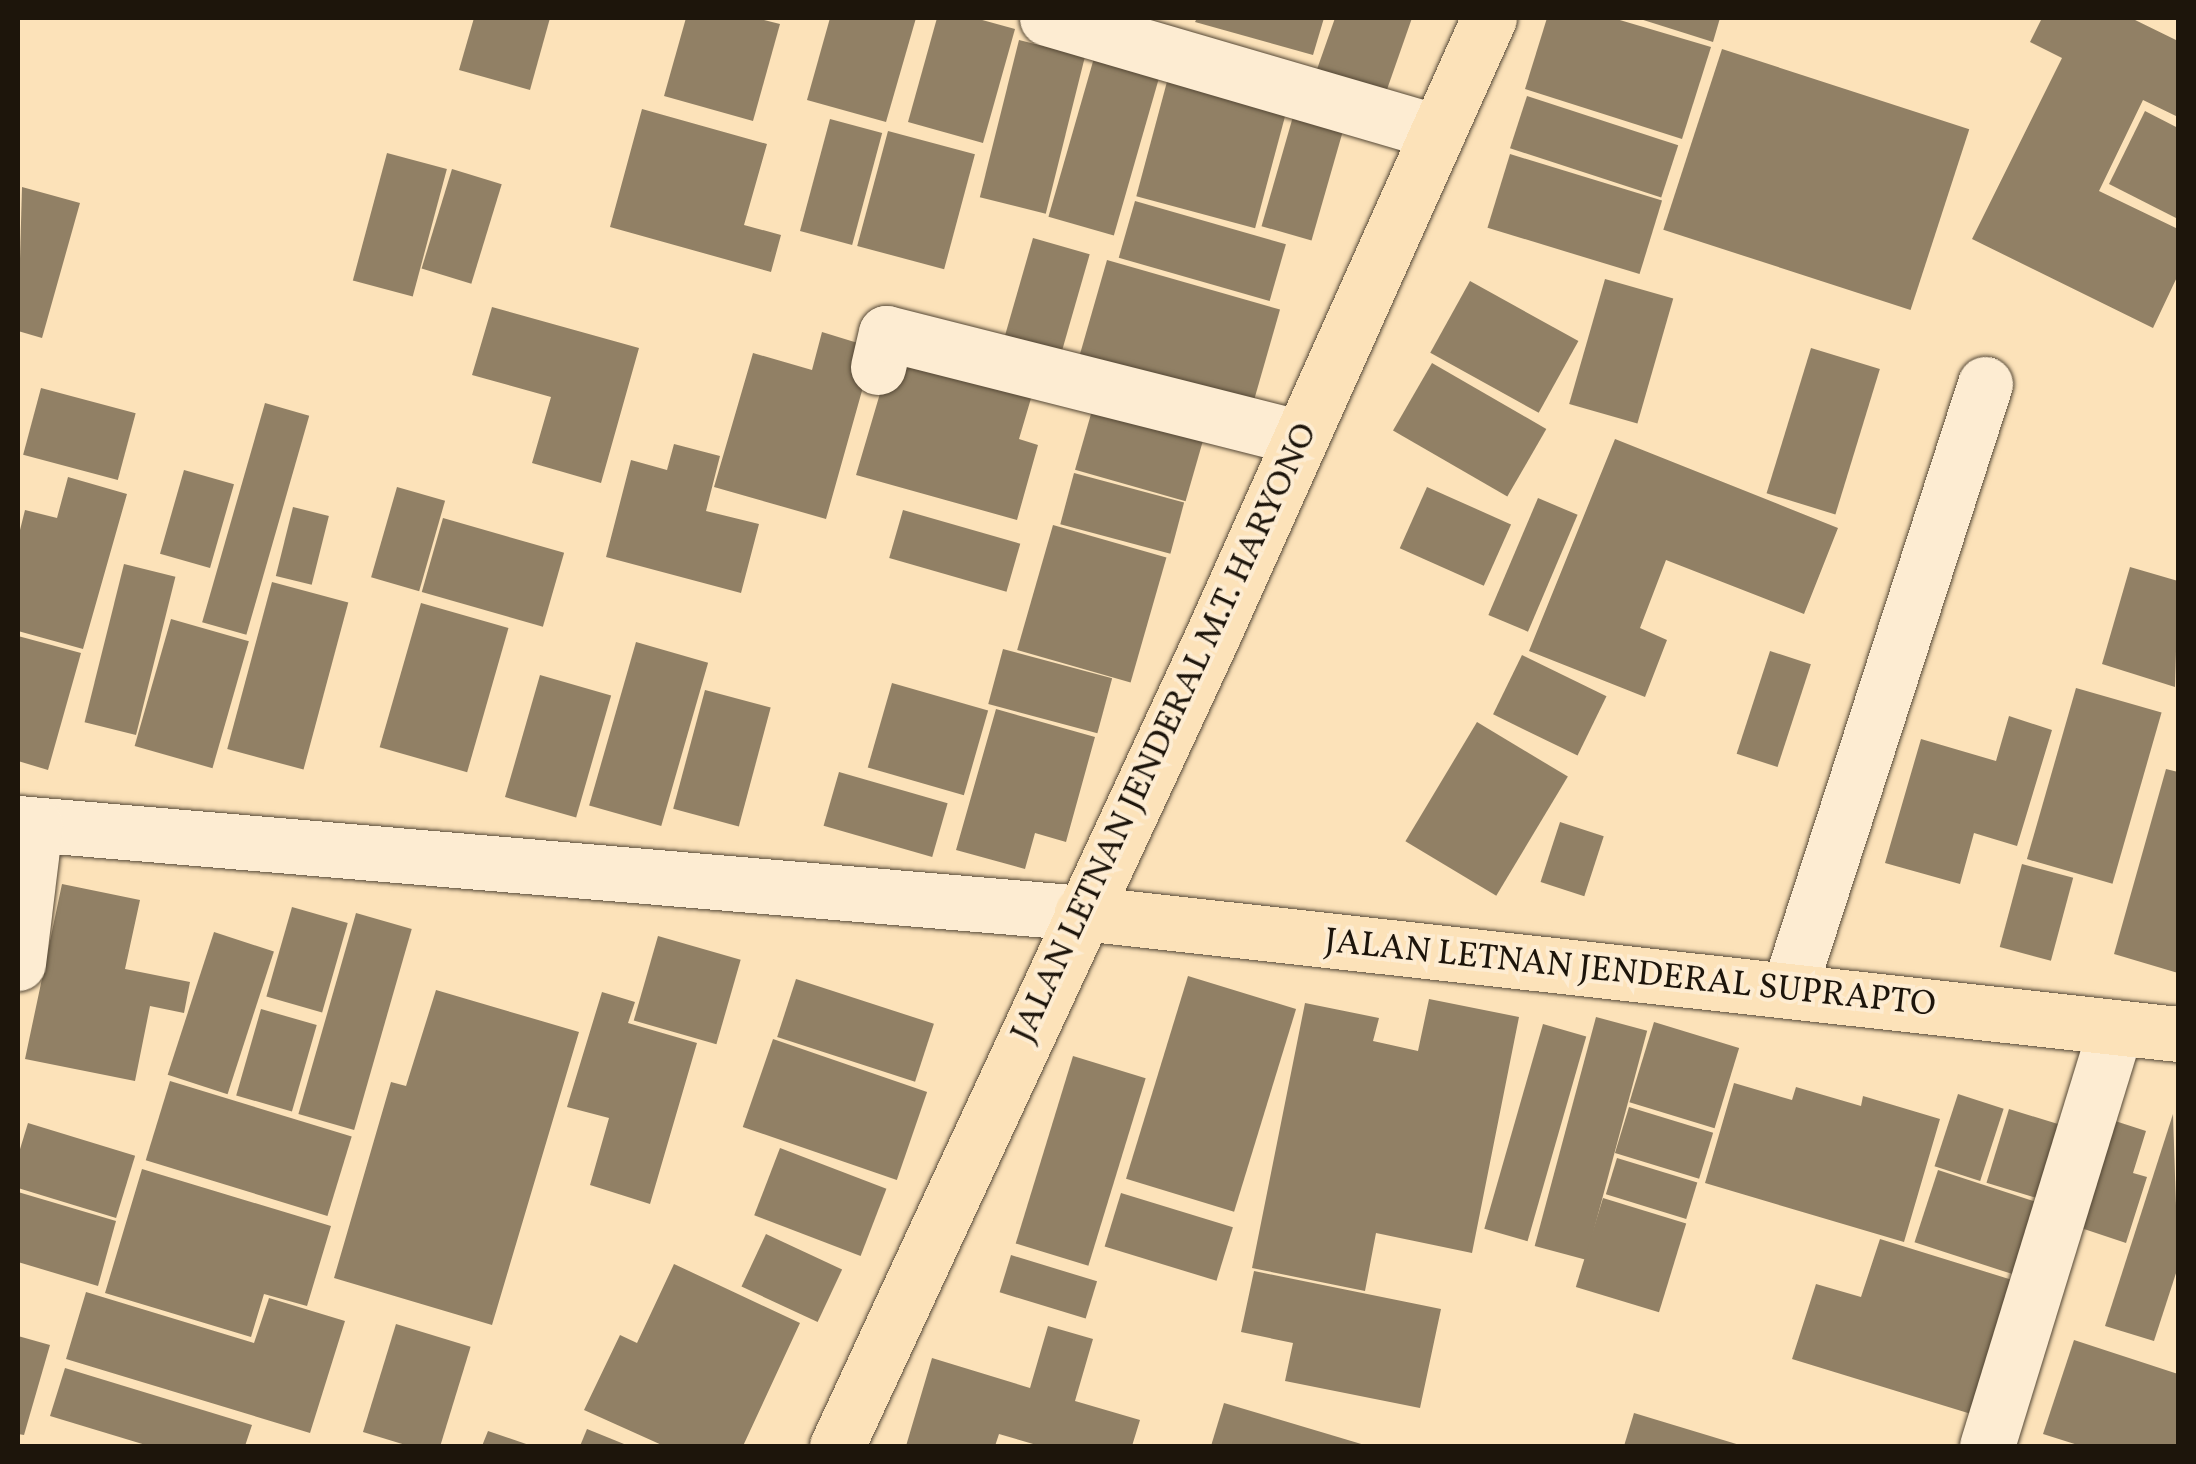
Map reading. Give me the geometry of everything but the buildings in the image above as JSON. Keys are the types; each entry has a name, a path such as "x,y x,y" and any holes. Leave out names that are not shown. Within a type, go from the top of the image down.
{"main road":[{"name":"JALAN LETNAN JENDERAL M.T. HARYONO","path":"837,1446 1301,438 1489,18"},
{"name":"JALAN LETNAN JENDERAL SUPRAPTO","path":"1082,913 2178,1034"}],"street":[{"path":"1047,18 1438,132"},
{"path":"878,366 886,333 1301,438"},
{"path":"1789,990 1986,384"},
{"path":"18,963 26,824 1082,913"},
{"path":"1986,1446 2116,1027"}]}
